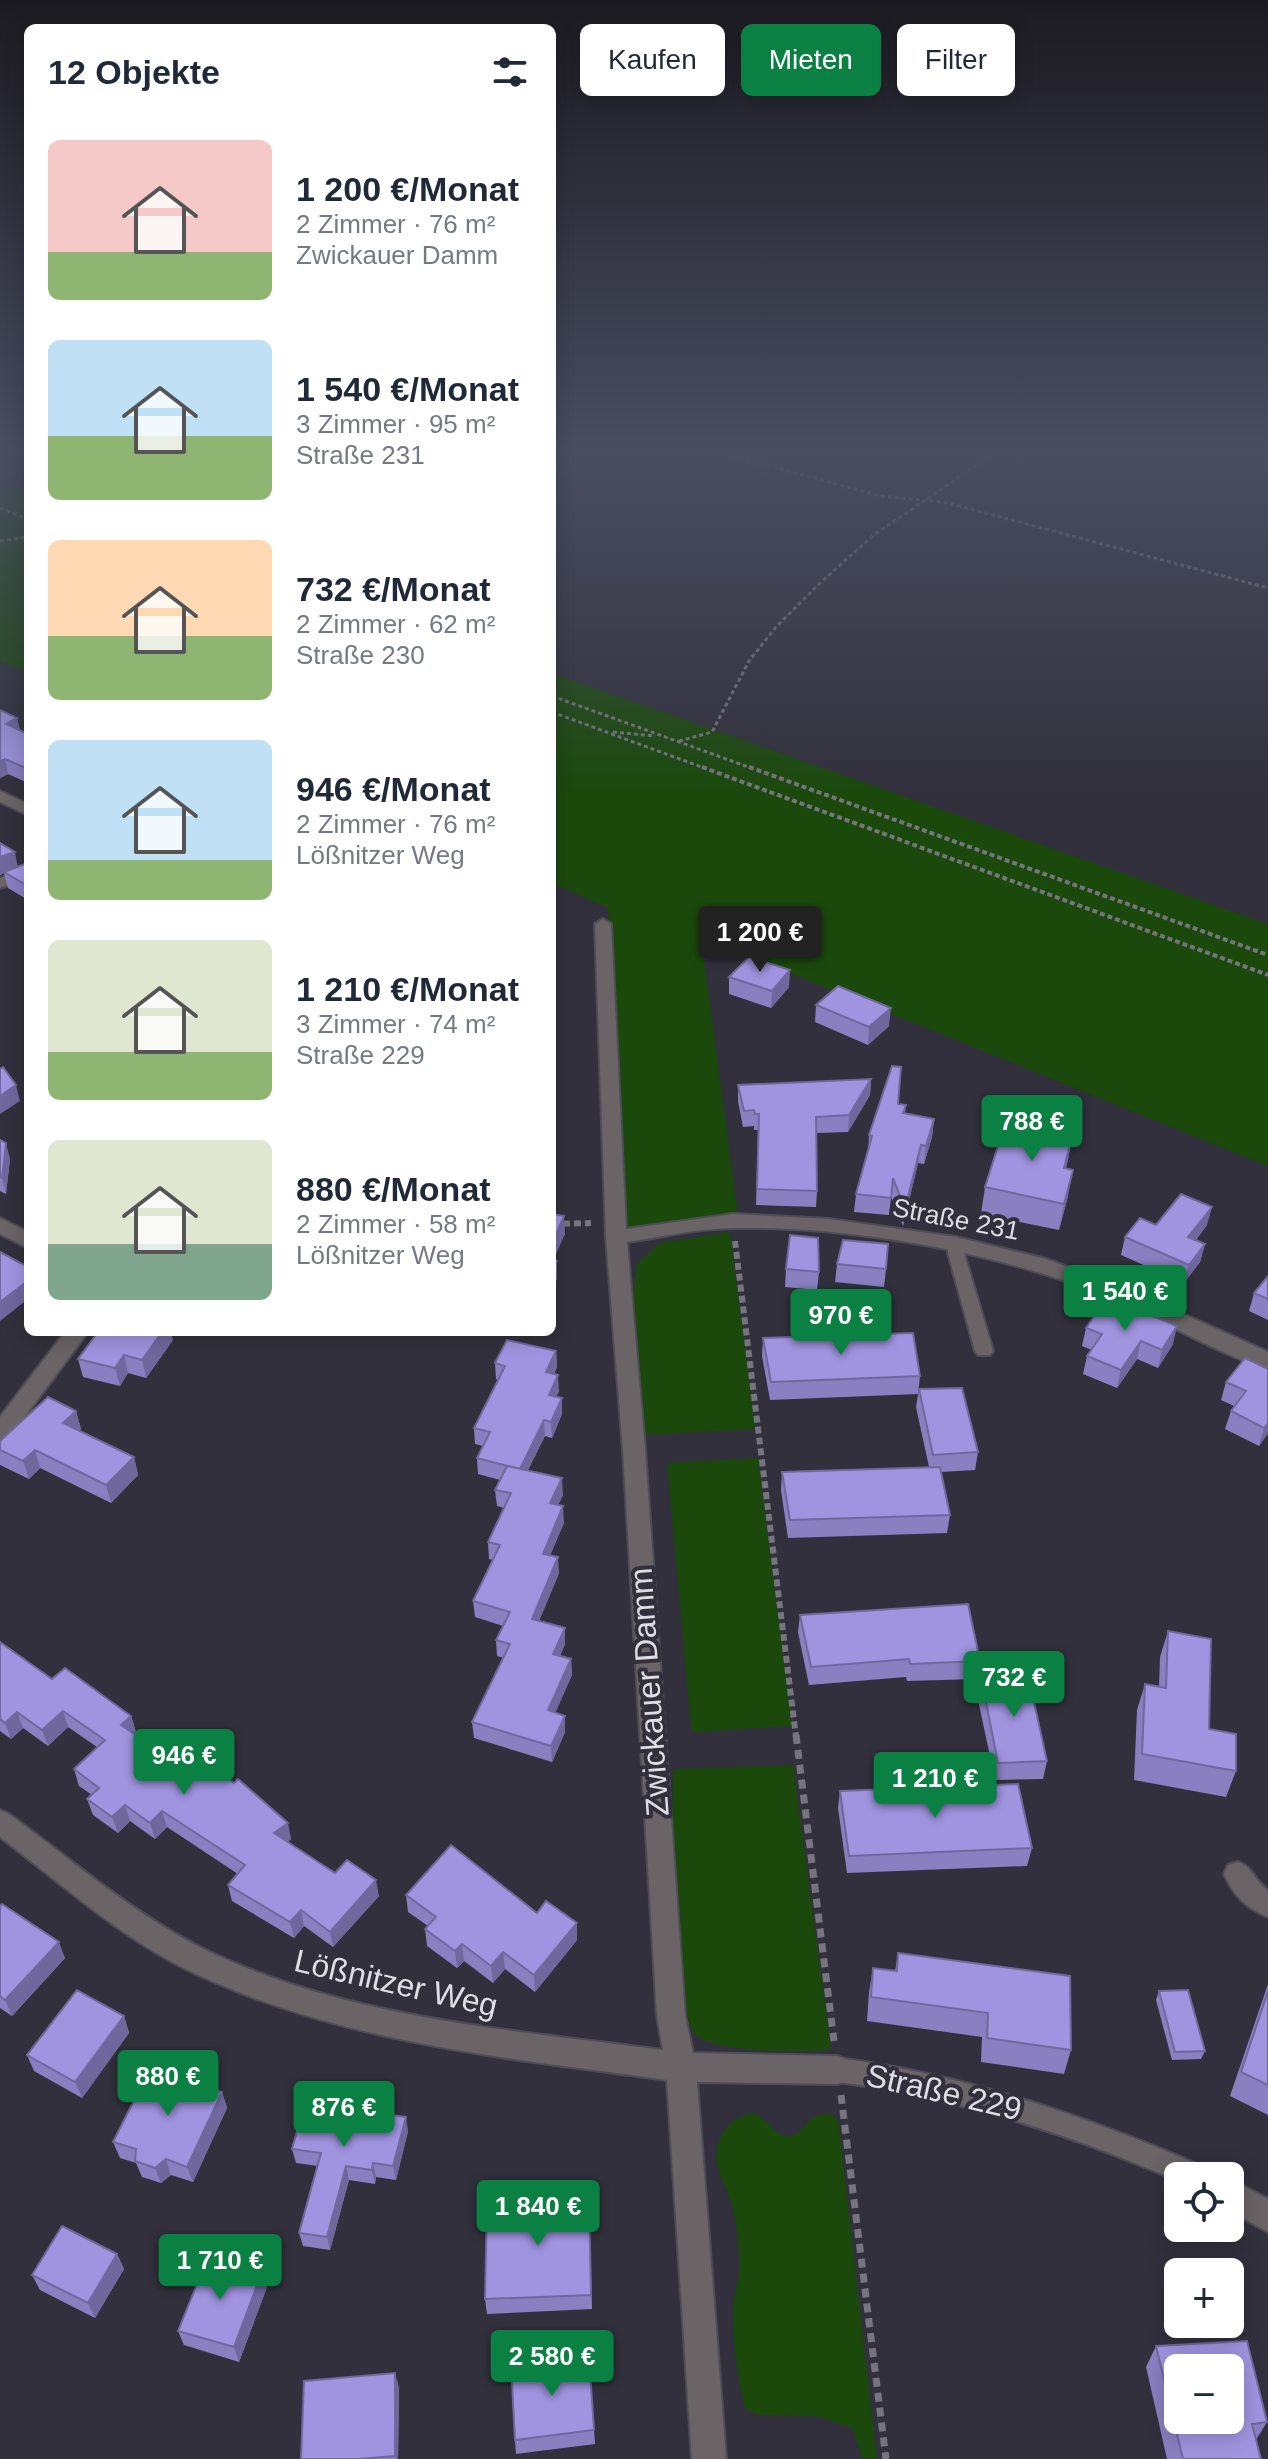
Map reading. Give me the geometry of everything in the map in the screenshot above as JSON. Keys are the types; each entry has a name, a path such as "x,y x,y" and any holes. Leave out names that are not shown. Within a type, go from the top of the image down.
{"street":[{"path":"0,796 24,808"},
{"path":"0,883 24,874"},
{"name":"Zwickauer Damm","path":"603,924 609,1230 634,1450 671,2016 681,2067 709,2459"},
{"name":"Straße 231","path":"609,1230 733,1221 829,1226 956,1244 1039,1264 1120,1294 1268,1361"},
{"path":"0,1225 24,1239"},
{"path":"0,1433 74,1336"},
{"name":"Lößnitzer Weg","path":"0,1822 152,1935 203,1963 261,1987 333,2011 434,2034 681,2067"},
{"path":"1238,1874 1252,1895 1268,1904"},
{"name":"Straße 229","path":"681,2067 838,2070"},
{"path":"1244,2202 1268,2216"}],"lane":[{"path":"956,1244 984,1351"},
{"name":"Straße 229","path":"838,2070 897,2076 985,2096 1048,2116 1164,2163"}],"path":[{"path":"678,741 712,732 749,661 776,627 842,565"},
{"path":"1180,565 1268,588"},
{"path":"556,697 1268,955"},
{"path":"556,713 1268,975"},
{"path":"604,731 663,737"},
{"path":"733,1221 886,2459"},
{"path":"556,1224 609,1230"}],"green space":[{"path":"0,565 24,565 24,671 0,661"},
{"path":"556,674 1268,924 1268,1166 701,937 738,1215 626,1230 608,908 556,885"},
{"path":"730,1232 755,1429 640,1435 633,1305 636,1265 659,1243"},
{"path":"758,1458 792,1726 694,1732 691,1728 667,1463"},
{"path":"793,1765 831,2050 742,2049 708,2042 697,2036 689,2021 678,1954 673,1769"},
{"path":"753,2113 785,2136 796,2134 816,2117 830,2113 838,2119 877,2459 863,2459 852,2428 817,2416 757,2415 745,2408 733,2332 733,2305 739,2272 738,2238 732,2204 720,2174 717,2149 725,2130 734,2121"}],"building":[{"path":"0,710 17,718 6,724 24,732 24,767 5,759 0,761"},
{"path":"0,843 15,852 0,857"},
{"path":"24,864 24,884 4,872"},
{"path":"749,957 790,970 772,991 729,977"},
{"path":"838,986 891,1008 869,1027 816,1005"},
{"path":"892,1066 901,1067 898,1104 906,1105 903,1113 934,1119 926,1146 921,1145 905,1209 893,1178 891,1198 856,1194 872,1136 869,1135"},
{"path":"3,1067 16,1085 0,1096 0,1069"},
{"path":"871,1079 849,1115 816,1117 817,1191 757,1189 759,1114 755,1114 754,1110 744,1111 738,1085"},
{"path":"1006,1121 1073,1134 1064,1168 1073,1170 1064,1204 985,1187"},
{"path":"0,1140 6,1143 2,1178 0,1177"},
{"path":"1181,1194 1212,1207 1188,1237 1205,1244 1189,1265 1125,1237 1140,1218 1156,1225"},
{"path":"556,1215 564,1216 556,1235"},
{"path":"790,1235 818,1238 819,1272 786,1269"},
{"path":"843,1240 888,1244 886,1269 837,1264"},
{"path":"0,1252 24,1265 24,1284 0,1302"},
{"path":"1268,1276 1268,1299 1254,1293"},
{"path":"1107,1297 1177,1326 1162,1350 1141,1341 1121,1370 1087,1356 1102,1334 1086,1328"},
{"path":"913,1333 920,1376 771,1382 763,1338"},
{"path":"95,1336 159,1336 142,1360 124,1355 115,1368 78,1359"},
{"path":"507,1340 556,1351 546,1372 558,1375 549,1395 562,1398 551,1422 544,1420 520,1469 477,1458 490,1432 474,1428 505,1366 495,1363"},
{"path":"1245,1358 1268,1369 1268,1423 1264,1428 1231,1411 1246,1391 1226,1382"},
{"path":"962,1388 978,1452 933,1455 919,1389"},
{"path":"48,1397 76,1411 63,1423 134,1457 106,1485 35,1450 23,1461 0,1450 0,1441"},
{"path":"507,1466 562,1478 550,1503 563,1506 543,1554 558,1557 532,1619 565,1628 553,1654 571,1659 548,1710 565,1716 551,1746 472,1722 510,1644 496,1640 510,1612 473,1601 500,1545 488,1542 511,1493 495,1490"},
{"path":"940,1467 950,1515 790,1520 782,1472"},
{"path":"968,1604 980,1661 910,1664 909,1659 811,1667 800,1615"},
{"path":"1168,1631 1211,1639 1209,1729 1236,1734 1236,1771 1142,1754 1145,1684 1166,1688"},
{"path":"0,1642 52,1679 65,1668 131,1716 121,1725 197,1777 208,1766 234,1783 238,1779 288,1823 274,1833 335,1873 347,1860 376,1880 330,1932 301,1910 290,1922 228,1885 245,1865 162,1811 150,1823 125,1805 112,1817 87,1799 99,1788 74,1769 105,1740 63,1711 42,1730 17,1712 5,1723 0,1719"},
{"path":"1028,1675 1047,1761 998,1763 981,1677"},
{"path":"1018,1784 1032,1848 849,1856 840,1791"},
{"path":"451,1845 537,1913 546,1901 577,1923 534,1975 503,1952 491,1966 462,1944 455,1951 425,1929 436,1917 406,1895"},
{"path":"2,1904 59,1942 5,2000 0,1996"},
{"path":"898,1953 1070,1976 1071,2050 987,2038 988,2013 871,1997 873,1968 897,1971"},
{"path":"77,1990 124,2016 75,2082 27,2055"},
{"path":"1188,1990 1205,2051 1175,2052 1159,1991"},
{"path":"1268,1991 1268,2085 1241,2072"},
{"path":"181,2067 200,2073 201,2085 222,2092 187,2167 166,2159 155,2168 135,2161 136,2149 113,2142 150,2069 172,2076"},
{"path":"351,2094 390,2101 386,2114 406,2117 393,2166 373,2163 372,2170 346,2166 327,2237 299,2233 321,2153 292,2149 306,2100 347,2107"},
{"path":"589,2197 591,2295 485,2299 487,2201"},
{"path":"62,2226 117,2254 88,2303 32,2275"},
{"path":"208,2257 262,2272 234,2347 178,2331"},
{"path":"1247,2341 1267,2422 1252,2424 1261,2459 1183,2459 1177,2434 1244,2434 1244,2354 1164,2354 1164,2379 1156,2346"},
{"path":"589,2356 594,2430 515,2440 511,2365"},
{"path":"395,2373 395,2456 301,2459 304,2381"}]}
